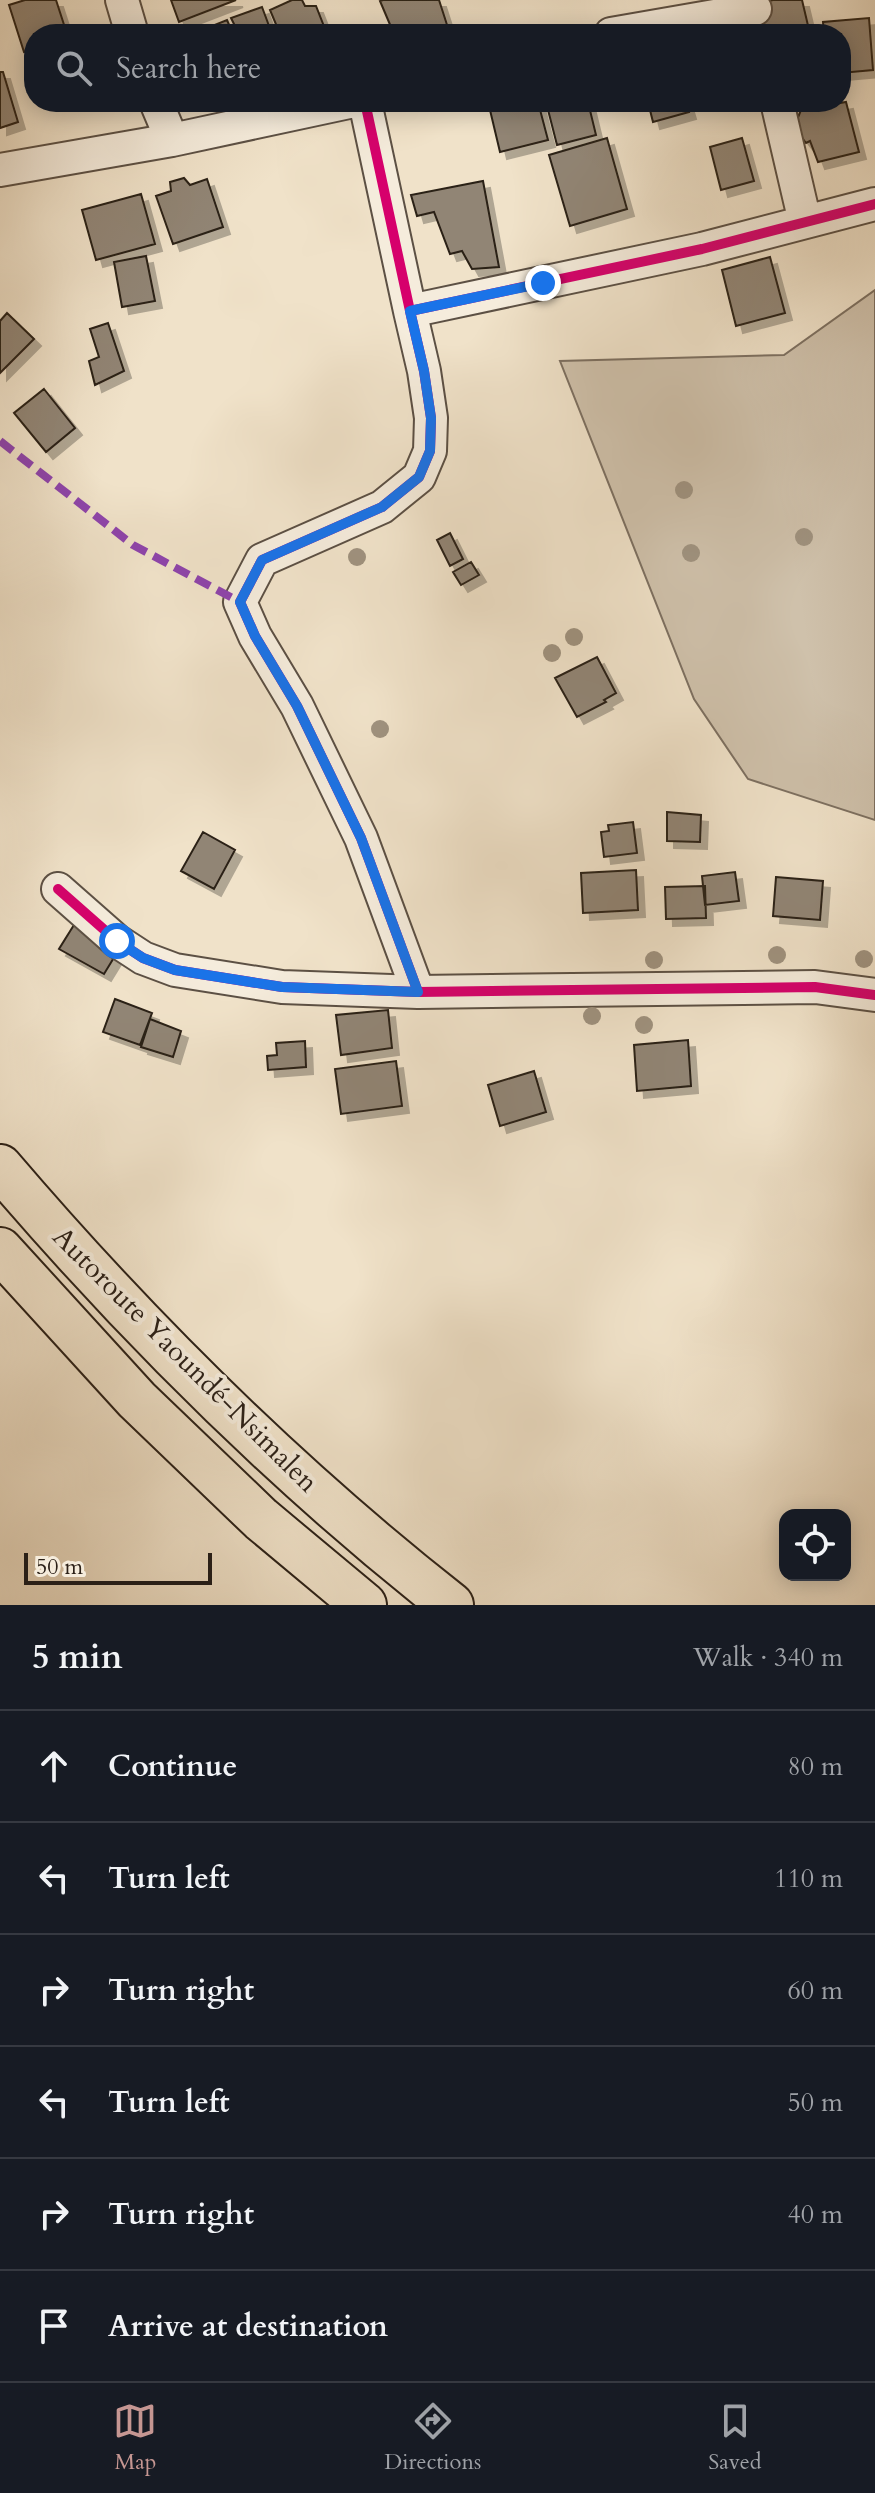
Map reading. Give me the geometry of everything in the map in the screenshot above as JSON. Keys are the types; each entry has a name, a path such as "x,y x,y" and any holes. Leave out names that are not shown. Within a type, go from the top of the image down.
{"highway":[{"name":"Autoroute Yaoundé-Nsimalen","path":"0,1167 133,1313 260,1442 405,1569 451,1605"},
{"name":"Autoroute Yaoundé-Nsimalen","path":"0,1250 137,1400 261,1519 364,1605"}],"street":[{"path":"122,0 129,24"},
{"path":"684,24 756,14"},
{"path":"160,112 172,140"},
{"path":"0,170 172,140 302,112"},
{"path":"367,112 424,371 431,418 430,451 419,477 382,507 262,560 240,602 255,636 297,706 361,838 418,992"},
{"path":"779,112 805,222"},
{"path":"410,311 702,249 875,204"},
{"path":"58,889 117,941 143,958 175,970 282,987 418,992 815,987 875,995"}],"shaded area":[{"path":"875,290 875,820 748,779 694,699 560,361 784,355"}],"building":[{"path":"25,0 56,0 64,24 24,24 24,52 9,5"},
{"path":"171,0 236,0 179,22"},
{"path":"292,0 302,0 305,6 316,6 323,24 276,24 270,10"},
{"path":"439,0 447,24 390,24 380,1"},
{"path":"802,0 808,24 764,24 759,3"},
{"path":"262,7 268,24 234,24 231,18"},
{"path":"869,18 873,70 851,72 851,24 823,22"},
{"path":"0,72 3,72 18,122 0,128"},
{"path":"490,112 541,112 548,140 500,152"},
{"path":"549,112 590,112 596,135 557,145"},
{"path":"650,112 689,112 653,122"},
{"path":"800,112 849,112 859,152 818,162 810,141 806,143 794,127"},
{"path":"607,138 627,209 570,226 549,155"},
{"path":"742,138 754,181 721,190 710,147"},
{"path":"184,178 190,185 207,179 223,227 173,244 156,196 171,191 170,182"},
{"path":"483,181 499,267 472,269 462,251 450,254 434,212 417,216 411,195"},
{"path":"141,194 155,244 96,260 82,210"},
{"path":"146,256 155,301 122,307 114,262"},
{"path":"770,257 785,313 736,326 722,270"},
{"path":"7,313 34,339 0,373 0,321"},
{"path":"108,323 124,371 95,385 89,361 99,357 90,329"},
{"path":"44,389 75,428 46,452 14,413"},
{"path":"450,533 463,559 450,566 437,540"},
{"path":"471,562 479,575 461,585 453,572"},
{"path":"597,657 616,693 604,700 606,702 577,717 555,678"},
{"path":"667,812 701,815 700,842 667,841"},
{"path":"633,822 637,853 604,857 601,832 609,831 608,825"},
{"path":"203,832 235,850 214,889 181,871"},
{"path":"636,870 638,910 583,913 581,873"},
{"path":"735,872 739,901 705,905 702,876"},
{"path":"776,877 823,881 820,920 773,916"},
{"path":"705,886 706,918 666,919 665,887"},
{"path":"77,920 121,946 104,974 59,949"},
{"path":"115,999 152,1013 140,1045 103,1032"},
{"path":"388,1010 392,1048 341,1055 336,1015"},
{"path":"150,1019 181,1031 173,1057 141,1047"},
{"path":"688,1040 691,1086 637,1091 634,1045"},
{"path":"305,1041 306,1067 268,1070 267,1056 277,1055 276,1043"},
{"path":"396,1061 402,1106 341,1114 335,1069"},
{"path":"534,1071 546,1112 500,1126 488,1085"}],"marked path":[{"path":"0,441 133,545 240,602"}],"cycle path":[{"path":"367,112 410,311 702,249 875,204"},
{"path":"410,311 431,418 430,451 419,477 382,507 262,560 240,602 255,636 297,706 361,838 418,992"},
{"path":"58,889 117,941 143,958 175,970 282,987 418,992 815,987 875,995"}],"route":[{"path":"117,941 143,958 175,970 282,987 418,992 361,838 297,706 255,636 240,602 262,560 382,507 419,477 430,451 431,418 410,311 543,283"}]}
